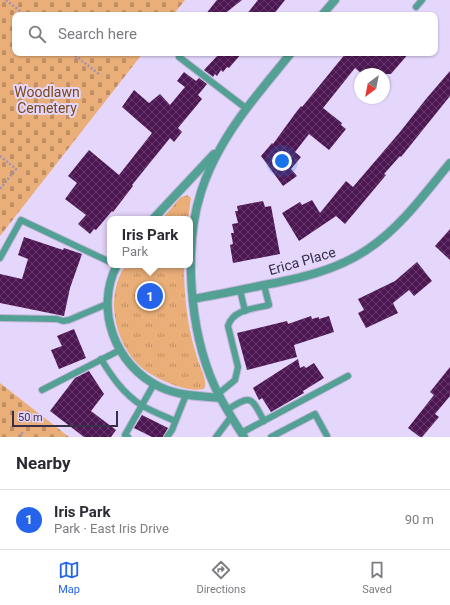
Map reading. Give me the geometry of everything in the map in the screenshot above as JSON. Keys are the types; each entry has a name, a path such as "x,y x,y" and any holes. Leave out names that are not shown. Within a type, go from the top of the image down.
{"street":[{"path":"325,12 335,0"},
{"path":"193,239 196,214 201,192 220,148 247,109 289,56"},
{"path":"156,216 220,148"},
{"name":"Erica Place","path":"193,298 298,278 326,270 352,259 369,249 394,228 450,163"},
{"path":"116,268 109,286 107,304 109,319 120,350 132,368 154,384 168,390 186,395 219,396"},
{"path":"192,268 193,298 199,341 203,355 219,396 242,435"}],"lane":[{"path":"416,8 422,0"},
{"path":"179,56 247,109"},
{"path":"0,258 21,220 107,261"},
{"path":"219,396 232,383 236,376 238,367 228,326 234,316 239,312 269,306 264,285"},
{"path":"240,290 245,311"},
{"path":"0,318 57,319 63,321 69,320 107,304"},
{"path":"42,390 120,350"},
{"path":"102,359 119,386 132,399 175,421"},
{"path":"242,435 264,421 348,376"},
{"path":"128,437 125,435 154,384"},
{"path":"167,437 172,430 186,395"},
{"path":"216,437 229,413 241,401 251,400 264,421"},
{"path":"271,437 279,435 315,414 327,436"}],"path":[{"path":"6,0 21,12"},
{"path":"76,56 100,75"},
{"path":"0,156 16,169 0,189"},
{"path":"19,437 23,432"}],"green space":[{"name":"Woodlawn Cemetery","path":"0,0 185,0 175,12 12,12 12,56 141,56 0,236"},
{"path":"187,195 191,198 188,216 165,216 180,198"},
{"path":"124,268 184,268 185,299 188,321 197,358 204,377 204,389 195,390 171,384 149,373 132,358 119,333 115,319 115,290 119,277"},
{"path":"0,383 69,437 0,437"}],"building":[{"path":"217,0 242,0 227,12 207,12"},
{"path":"258,0 285,0 275,12 248,12"},
{"path":"217,56 239,56 229,68 227,67 223,72 221,70 217,76 215,74 213,77 204,70"},
{"path":"344,56 406,56 391,74 390,68 354,68 323,108 342,123 341,125 346,129 329,150 309,134 295,152 301,157 291,169 297,176 283,186 261,156 272,143 273,144 301,106 302,107"},
{"path":"450,71 450,96 401,157 400,156 384,174 386,175 345,224 336,216 299,241 282,213 300,202 302,205 312,200 320,213 346,181 353,187"},
{"path":"184,72 196,81 199,78 207,84 198,95 202,99 178,128 182,132 174,142 170,138 132,185 133,186 113,212 112,211 96,230 94,229 90,234 78,224 86,215 65,199 77,183 68,176 89,150 119,175 152,133 122,107 134,90 149,103 160,94 170,105 185,87 177,81"},
{"path":"263,201 265,207 271,206 280,254 233,263 230,245 233,244 231,233 234,233 232,224 238,223 235,211 238,211 237,206"},
{"path":"450,229 450,260 435,246"},
{"path":"24,237 63,250 64,248 82,254 70,288 64,316 0,303 0,274 22,279 28,259 18,255"},
{"path":"417,262 432,281 414,296 409,290 393,303 398,313 366,328 358,313 364,310 358,299 395,281"},
{"path":"311,316 312,319 319,317 319,319 329,316 334,332 294,345 297,357 247,370 237,333 287,321 288,324"},
{"path":"74,329 86,358 59,369 51,350 62,346 57,336"},
{"path":"298,359 300,368 304,366 306,368 314,363 324,378 303,391 304,393 271,412 262,398 259,400 253,388"},
{"path":"450,367 450,396 435,414 439,417 422,437 420,437 408,428 434,395 430,392"},
{"path":"89,371 104,394 91,411 116,430 111,437 84,437 50,411 75,378"},
{"path":"142,415 168,428 163,437 152,437 134,428"}],"place":[{"name":"Iris Park","path":"150,296"}]}
